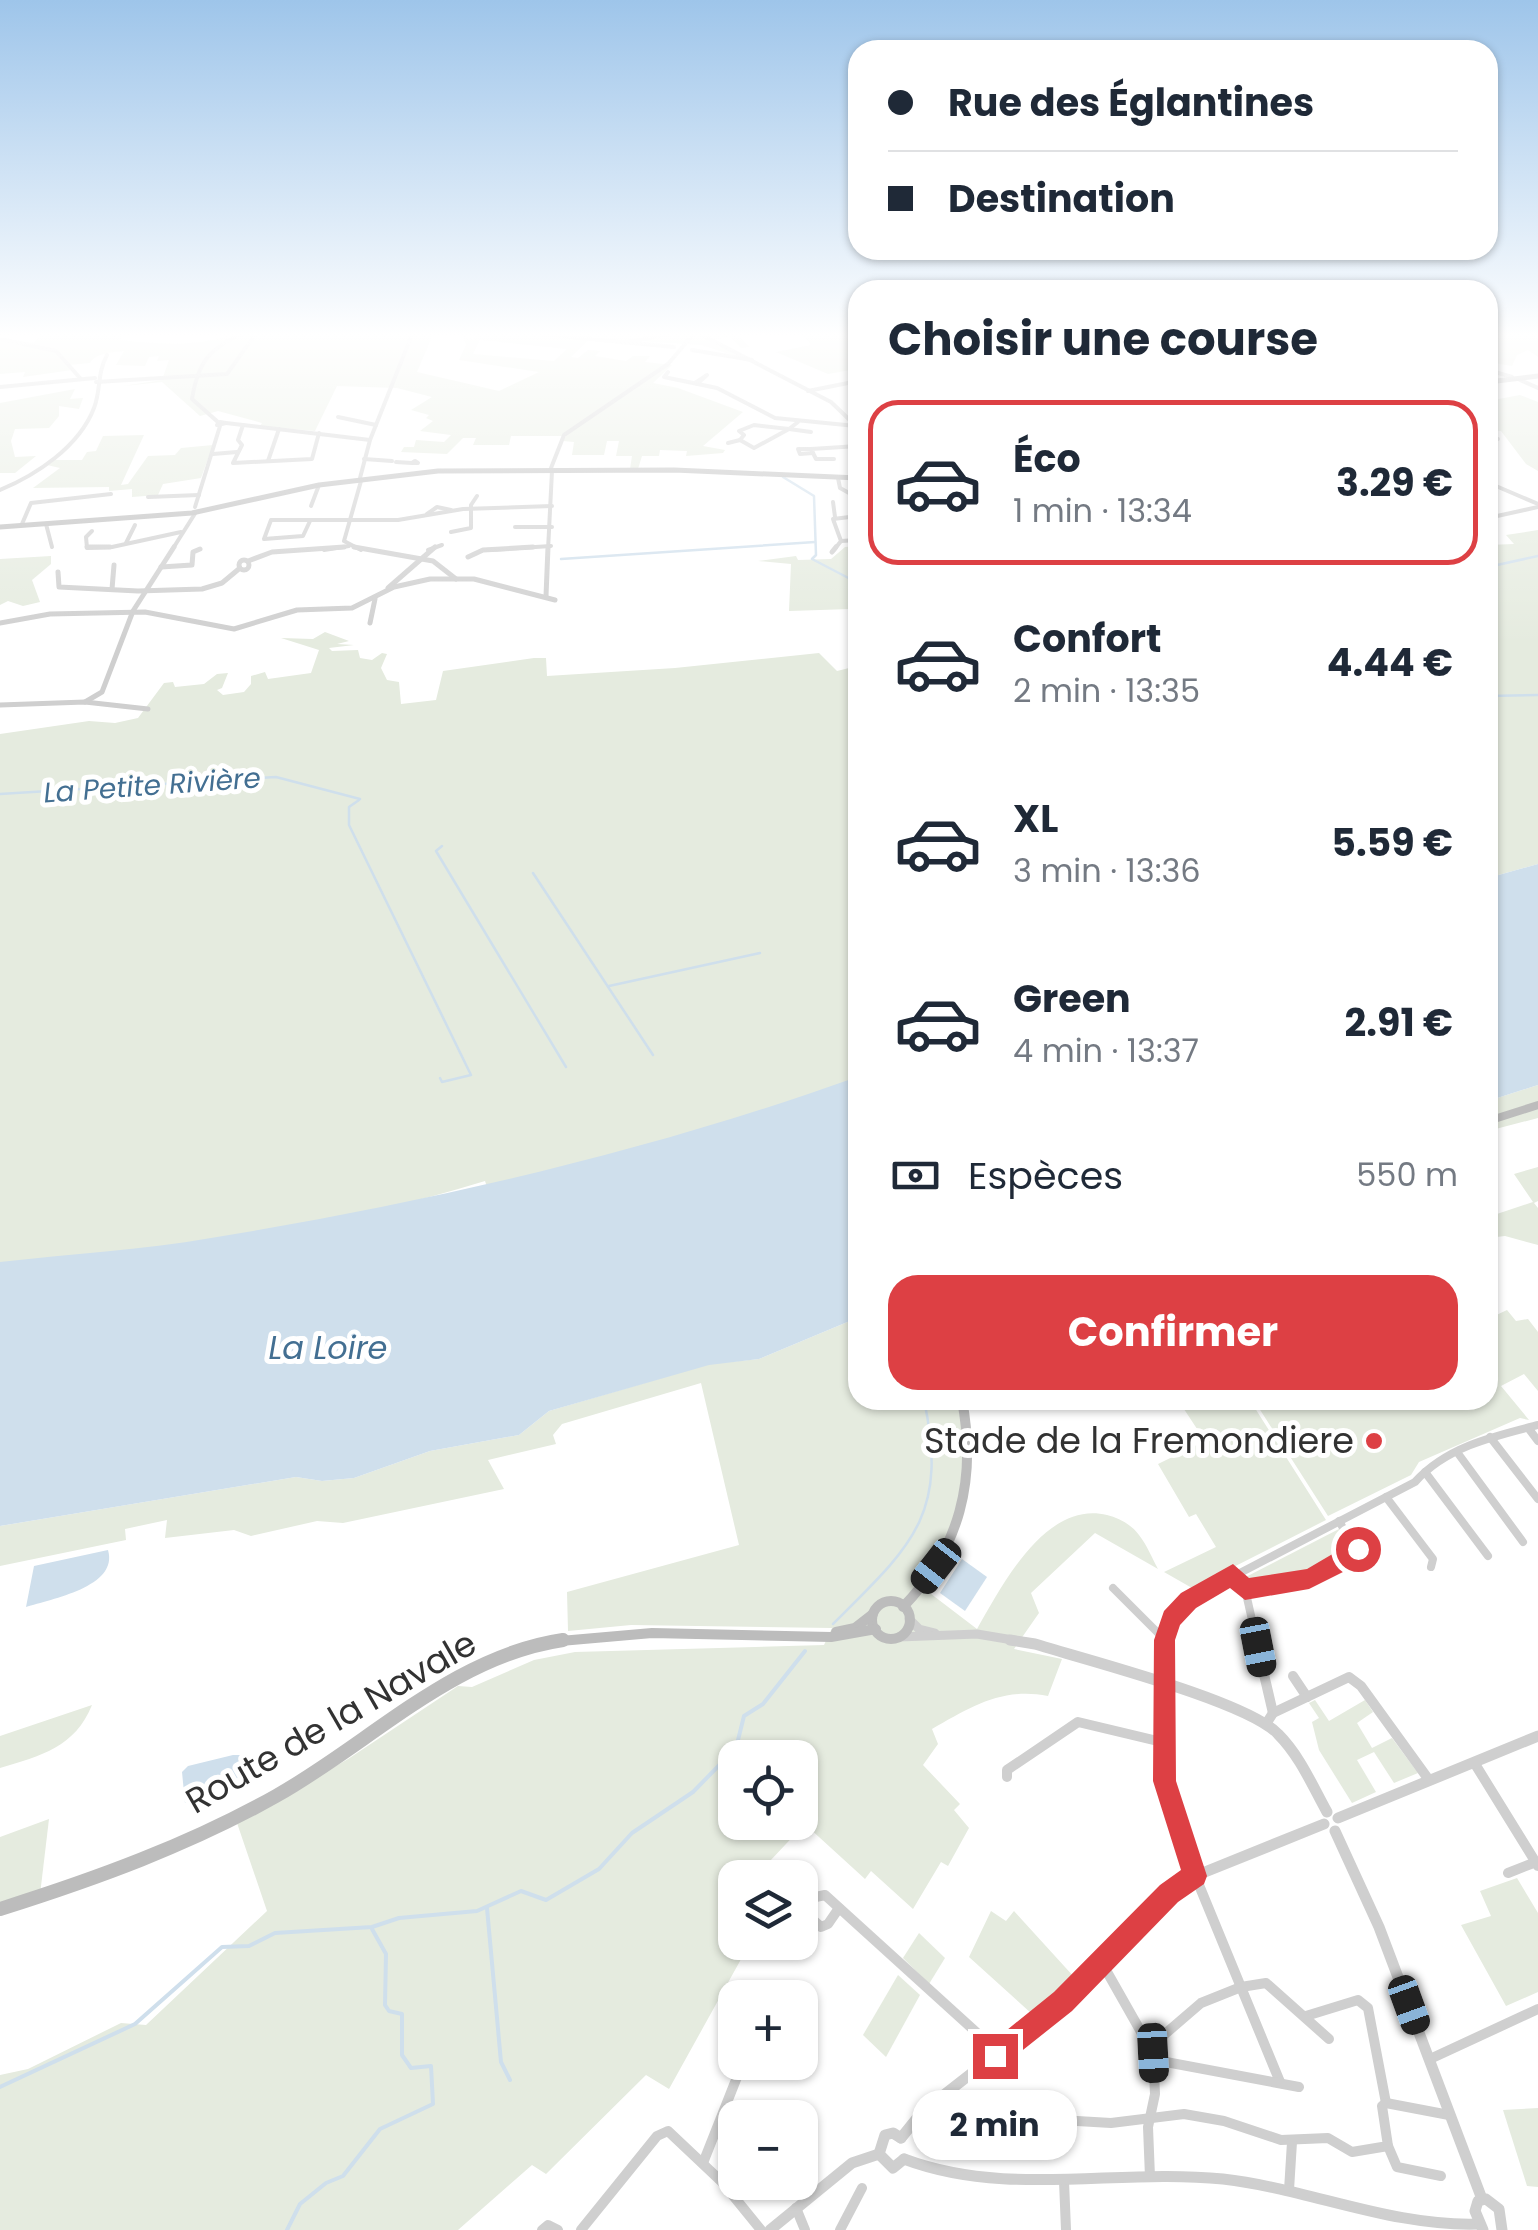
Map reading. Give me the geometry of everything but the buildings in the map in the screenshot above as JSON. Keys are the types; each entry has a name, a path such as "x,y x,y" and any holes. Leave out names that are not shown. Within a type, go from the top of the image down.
{"main road":[{"path":"0,527 192,511 319,485 438,470 551,469 848,478"},
{"path":"1498,1118 1538,1105"},
{"path":"903,1606 946,1552 964,1509 970,1448 964,1410"},
{"path":"886,1601 903,1606 909,1620 900,1637 887,1638 876,1629 873,1614 886,1601"},
{"name":"Route de la Navale","path":"822,1636 855,1628 873,1614"},
{"name":"Route de la Navale","path":"0,1909 147,1858 229,1822 314,1774 462,1677 508,1654 547,1643 594,1638 844,1637 876,1629"}],"street":[{"path":"0,490 27,477 68,446 74,436"},
{"path":"98,704 133,611 192,511 218,436"},
{"path":"241,436 233,462 312,460 317,436"},
{"path":"268,461 277,436"},
{"path":"341,436 370,440"},
{"path":"349,546 343,538 372,436"},
{"path":"546,596 552,527 551,469 563,436"},
{"path":"728,443 743,436"},
{"path":"740,440 754,448 774,443 780,436"},
{"path":"834,459 816,458 812,451 848,447"},
{"path":"213,454 238,452"},
{"path":"364,459 418,462"},
{"path":"838,478 840,488 848,492"},
{"path":"311,506 319,485"},
{"path":"1498,487 1536,507"},
{"path":"31,503 112,494"},
{"path":"148,497 199,495"},
{"path":"451,532 471,528 470,509 477,496"},
{"path":"26,498 31,503"},
{"path":"833,502 841,541"},
{"path":"22,524 31,503"},
{"path":"1514,505 1536,507"},
{"path":"310,522 303,536 264,539 271,520 348,522 425,517 470,509 552,506"},
{"path":"1498,516 1536,507"},
{"path":"835,517 848,516"},
{"path":"46,524 52,547"},
{"path":"125,544 135,525"},
{"path":"515,527 552,527"},
{"path":"92,531 86,537 87,548 181,532"},
{"path":"832,552 841,541 848,541"},
{"path":"58,572 59,587 64,588 211,588 224,583 240,568 250,566 248,561 265,554 332,551 349,546 419,558 447,568 456,579"},
{"path":"0,623 38,611 133,611 227,629 296,610 352,608 388,590 419,558 442,546"},
{"path":"468,557 483,550 551,546"},
{"path":"160,567 192,566 193,552 200,550"},
{"path":"112,589 114,565"},
{"path":"388,590 426,579 456,579 555,600"},
{"path":"370,623 375,598"},
{"path":"85,702 100,694"},
{"path":"0,705 85,702 148,709"},
{"path":"1280,2082 1195,1876 1166,1791 1164,1640 1172,1619 1188,1600 1386,1497 1431,1464 1490,1436 1533,1427 1538,1441"},
{"path":"1490,1436 1538,1499"},
{"path":"1456,1452 1523,1542"},
{"path":"1424,1472 1488,1556"},
{"path":"1386,1497 1433,1559 1431,1567"},
{"path":"1245,1589 1309,1579 1358,1554 1340,1520"},
{"path":"1233,1575 1245,1589 1270,1718 1298,1759 1331,1821 1380,1928 1482,2199 1495,2204 1505,2229"},
{"path":"1113,1588 1164,1640"},
{"path":"909,1620 919,1628 939,1634"},
{"path":"900,1637 978,1634 1035,1644 1270,1718 1352,1678 1430,1781"},
{"path":"1293,1676 1308,1698"},
{"path":"1006,1777 1007,1770 1078,1722 1166,1743"},
{"path":"901,2138 922,2112 1063,2002 1169,1894 1195,1876 1538,1736"},
{"path":"1475,1764 1537,1864 1508,1873"},
{"path":"818,1896 840,1908 987,2042 995,2056"},
{"path":"818,1925 828,1924 840,1908"},
{"path":"1102,1963 1153,2053 1166,2062 1298,2087"},
{"path":"1150,2178 1148,2126 1153,2112 1153,2053 1171,2025 1202,2004 1241,1987 1266,1983 1329,2040"},
{"path":"1305,2016 1358,2000 1368,2008 1388,2146 1397,2167 1441,2176"},
{"path":"1429,2060 1538,2009"},
{"path":"704,2164 736,2080"},
{"path":"1384,2104 1450,2115"},
{"path":"1077,2120 1111,2123 1153,2112 1204,2116 1237,2124 1256,2135 1292,2142 1328,2138 1352,2152 1388,2146"},
{"path":"581,2230 657,2136 668,2131 704,2164 760,2230"},
{"path":"894,2133 901,2138 904,2159 894,2168 885,2164 880,2154 885,2134 894,2133"},
{"path":"1289,2192 1292,2142"},
{"path":"770,2230 852,2164 880,2154"},
{"path":"904,2159 919,2166 988,2178 1206,2178 1289,2192 1429,2227 1476,2227 1475,2211 1482,2199"},
{"path":"1064,2180 1066,2230"},
{"path":"840,2230 862,2188"},
{"path":"796,2208 805,2230"},
{"path":"542,2230 548,2225 558,2230"}],"shaded area":[{"path":"0,436 13,436 15,457 36,456 15,473 0,473"},
{"path":"103,436 144,436 121,485 128,484 148,456 175,455 181,448 213,445 201,478 163,484 158,495 132,497 132,489 109,491 109,487 33,488 60,468 47,465 55,460 82,460 87,452 96,451"},
{"path":"450,436 511,436 509,445 473,445 476,438 463,438 447,454 401,452 404,447 414,447 416,440 444,442"},
{"path":"566,436 715,436 703,446 725,450 686,456 687,451 660,450 659,456 642,456 638,469 630,469 632,456 616,456 619,441 607,441 604,455 572,455 574,442 563,441"},
{"path":"1505,436 1538,436 1538,471 1526,464"},
{"path":"1538,530 1538,864 1498,875 1498,545 1514,544 1506,535"},
{"path":"848,547 848,609 789,611 791,564 758,561 796,556 798,560 831,559"},
{"path":"51,556 51,564 32,580 40,602 23,606 8,601 0,605 0,559"},
{"path":"325,632 349,641 337,644 354,645 329,648 358,650 360,658 372,660 387,654 381,668 387,680 399,682 401,704 436,700 443,671 534,658 546,658 547,676 819,653 837,671 848,668 848,1089 809,1105 487,1187 485,1181 366,1212 245,1236 0,1271 0,734 138,718 164,683 173,682 175,687 204,684 217,674 228,673 222,688 217,690 223,695 244,692 251,684 251,676 265,672 268,679 311,673 319,650 281,638 313,639"},
{"path":"1538,1085 1538,1118 1498,1128 1498,1098"},
{"path":"1538,1167 1538,1201 1534,1203 1538,1208 1538,1245 1498,1237 1498,1214 1533,1202 1514,1174"},
{"name":"Stade de la Fremondiere","path":"1507,1310 1516,1321 1528,1319 1538,1332 1538,1391 1524,1374 1501,1386 1529,1420 1520,1418 1419,1462 1411,1475 1328,1516 1260,1410 1498,1410 1498,1314"},
{"path":"848,1322 848,1410 961,1410 965,1451 960,1497 944,1541 918,1584 977,1629 1028,1550 1064,1520 1085,1514 1107,1515 1133,1528 1158,1569 1095,1533 1031,1593 1039,1613 1014,1649 1062,1659 1048,1696 1001,1697 932,1729 938,1744 923,1765 960,1804 954,1810 969,1828 948,1866 941,1862 913,1909 871,1871 865,1879 818,1836 818,1740 718,1740 718,1840 790,1840 771,1860 718,1860 718,1960 741,1960 729,1980 718,1980 718,2001 669,2089 646,2075 546,2174 532,2165 458,2230 0,2230 0,2075 28,2069 121,2023 146,2025 267,1911 237,1823 348,1759 458,1686 472,1687 534,1660 575,1652 824,1645 832,1628 631,1625 568,1631 567,1592 739,1545 701,1383 562,1424 553,1435 556,1444 488,1460 504,1489 343,1523 317,1521 251,1536 234,1530 165,1538 167,1520 125,1529 126,1540 0,1566 0,1526 296,1477 322,1481 354,1478 430,1451 519,1435 549,1411 709,1364 759,1359"},
{"path":"1185,1410 1256,1410 1326,1520 1192,1588 1164,1572 1216,1547 1196,1514 1189,1517 1158,1464 1205,1441"},
{"path":"1339,1529 1351,1552 1309,1575 1253,1588 1240,1580"},
{"path":"1315,1700 1329,1721 1365,1700 1373,1712 1357,1723 1372,1748 1392,1738 1418,1773 1394,1783 1374,1752 1357,1760 1376,1792 1352,1803 1319,1750 1312,1722 1319,1718 1309,1703"},
{"path":"92,1705 76,1731 55,1748 0,1768 0,1736"},
{"path":"49,1819 39,1903 0,1915 0,1837"},
{"path":"1517,1878 1538,1913 1538,1992 1506,2006 1461,1925 1491,1916 1480,1891"},
{"path":"991,1911 1006,1921 1014,1911 1075,1978 1032,2014 969,1957"},
{"path":"919,1933 945,1958 929,1984 903,1958"},
{"path":"898,1975 920,1995 886,2057 863,2035"},
{"path":"1538,2108 1538,2187 1527,2186 1503,2110"}],"water":[{"path":"1538,864 1538,1085 1498,1098 1498,875"},
{"name":"La Loire","path":"848,1080 848,1322 759,1359 709,1365 549,1411 519,1435 430,1451 354,1478 322,1481 296,1477 0,1526 0,1262 185,1242 375,1208 538,1172 778,1104"},
{"path":"108,1550 109,1563 93,1582 26,1607 34,1566"},
{"path":"962,1559 987,1577 965,1611 940,1593"},
{"path":"249,1755 246,1774 185,1803 182,1772 188,1766"}],"waterway":[{"path":"783,477 814,496 816,555 812,559 848,578"},
{"path":"561,559 815,542"},
{"path":"1498,565 1538,556"},
{"path":"1498,696 1538,695"},
{"name":"La Petite Rivière","path":"0,794 276,777 360,799"},
{"path":"359,800 349,807 349,825 471,1075 442,1082 440,1078"},
{"path":"442,846 436,851 566,1067"},
{"path":"533,873 653,1055"},
{"path":"609,986 760,953"},
{"path":"833,1624 884,1572 917,1526 927,1501 931,1473 926,1410"},
{"path":"0,2087 135,2024 222,1947 249,1946 275,1933 372,1927 399,1918 477,1911 521,1891 546,1900 599,1869 632,1833 693,1792 736,1748 744,1716 763,1704 805,1651"},
{"path":"487,1908 501,2062 510,2080"},
{"path":"287,2230 300,2204 326,2183 343,2176 380,2129 433,2104 431,2066 411,2068 402,2055 402,2014 389,2011 385,2005 386,1954 372,1929"}],"place":[{"name":"Stade de la Fremondiere","path":"1374,1441"}],"route":[{"path":"995,2056 1063,2002 1169,1894 1195,1876 1164,1781 1167,1693 1162,1677 1164,1640 1172,1619 1188,1600 1233,1575 1245,1589 1309,1579 1358,1554 1358,1549"}]}
